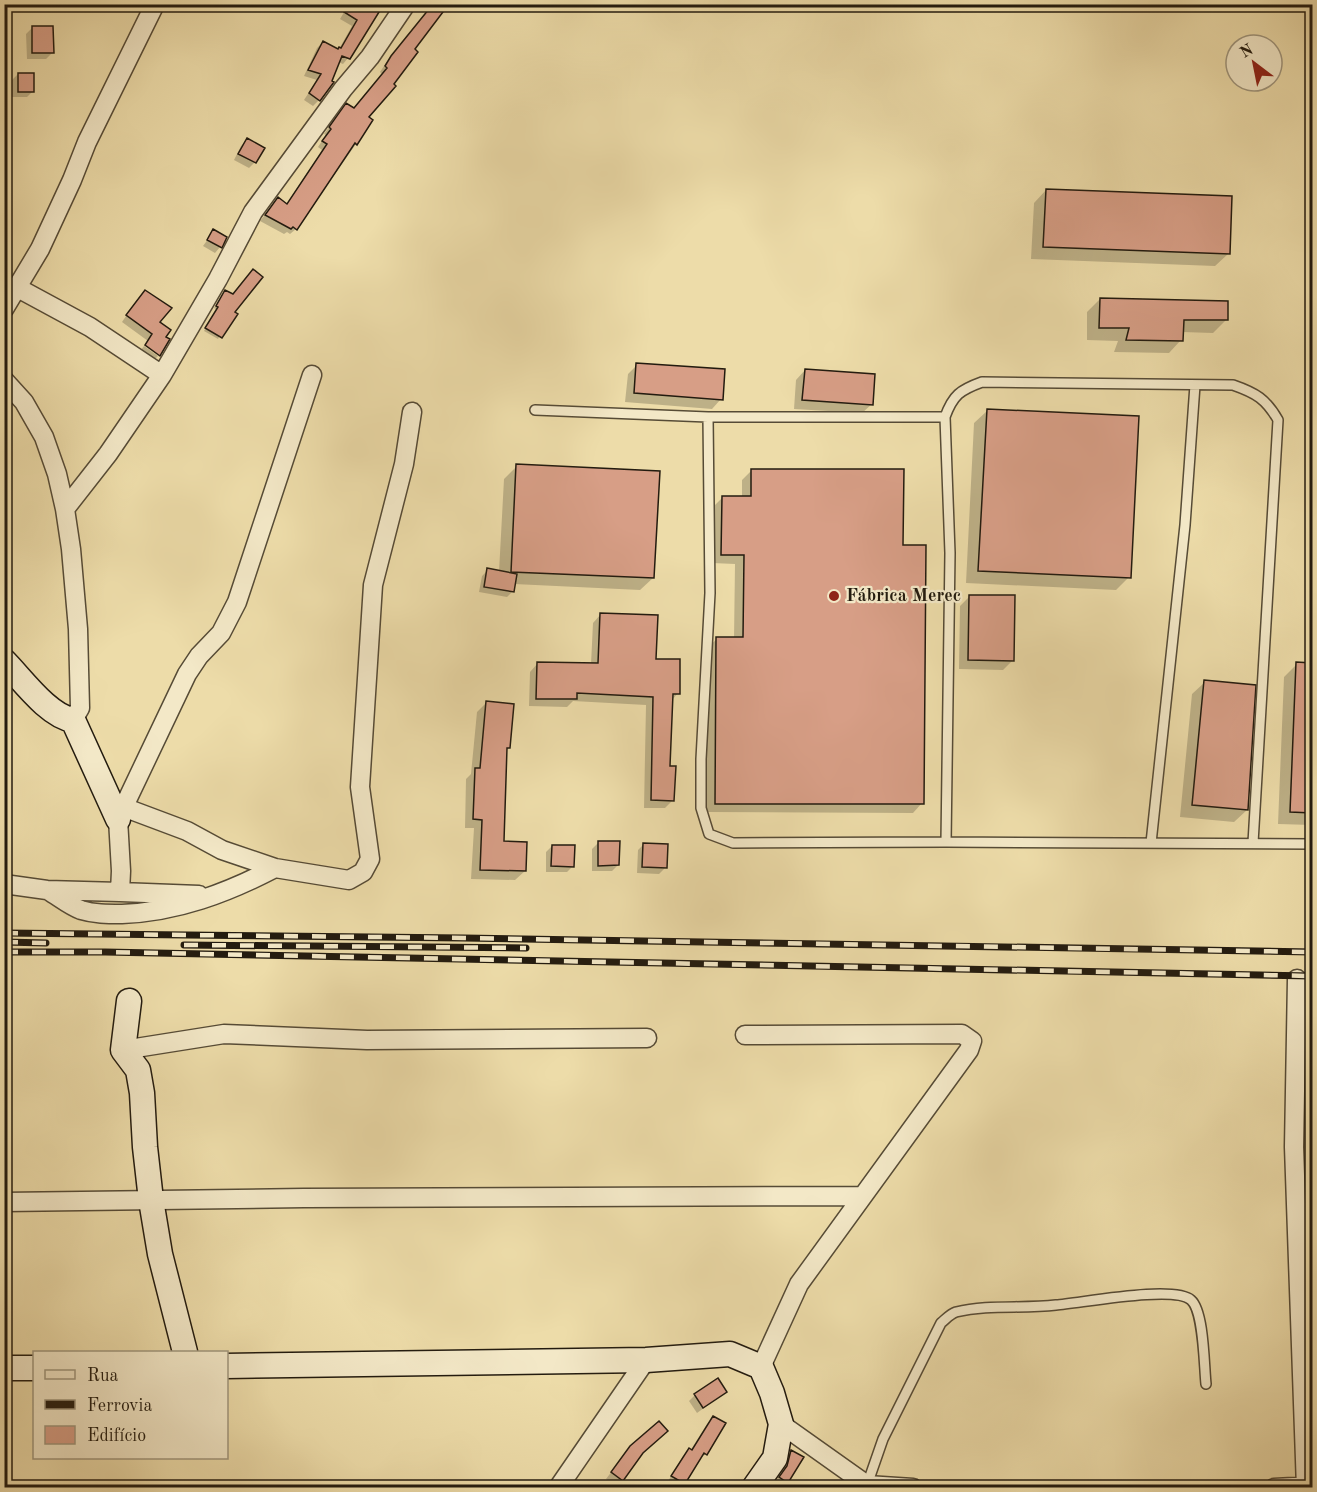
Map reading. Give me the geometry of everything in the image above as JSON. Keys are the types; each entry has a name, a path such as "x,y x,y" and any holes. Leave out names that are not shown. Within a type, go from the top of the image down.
{"street":[{"path":"4,309 40,249 87,142 155,4"},
{"path":"65,509 108,454 162,375 218,279 253,213 332,104 370,57 406,4"},
{"path":"16,287 90,327 162,375"},
{"path":"120,892 121,813 187,674 199,656 221,633 237,602 312,375"},
{"path":"4,380 24,402 44,437 57,474 65,509 78,629 80,708 73,720"},
{"path":"73,720 121,813 186,831 222,850 275,868 349,880 363,872 370,859 360,787 373,585 404,464 412,412"},
{"path":"5,663 61,718 73,720"},
{"path":"47,890 78,909 96,914 138,913 168,910 215,896 275,868"},
{"path":"4,884 47,890 215,896"},
{"path":"1274,1488 1308,1486 1306,1319 1294,1147 1297,979"},
{"path":"129,1001 123,1050 138,1070 151,1200 160,1254 184,1351"},
{"path":"123,1050 224,1034 367,1040 647,1038"},
{"path":"745,1035 962,1034 972,1041 969,1050 799,1284 761,1367"},
{"path":"4,1202 861,1196"},
{"path":"228,1366 646,1360 730,1354 761,1367 781,1424 775,1458 754,1488"},
{"path":"558,1488 646,1360"},
{"path":"4,1368 33,1368"},
{"path":"781,1424 866,1487 913,1488"}],"lane":[{"path":"946,842 950,553 945,417 951,402 964,388 982,382 1233,385 1252,392 1270,406 1278,420 1253,843"},
{"path":"1151,843 1185,525 1195,385"},
{"path":"535,410 708,417 945,417"},
{"path":"708,417 710,593 701,808 709,834 733,843 1312,844"},
{"path":"866,1487 883,1438 922,1359 941,1323 952,1313 985,1307 1054,1306 1131,1296 1177,1294 1189,1297 1195,1304 1199,1315 1206,1384"}],"building":[{"path":"349,4 384,4 350,59 342,56 332,81 334,82 320,101 309,93 321,74 308,70 323,41 338,49 341,48 357,20 344,12"},
{"path":"433,4 449,4 415,49 418,52 394,84 396,86 369,117 373,120 297,230 265,215 278,197 287,204 327,144 322,141 346,103 354,108 387,68 385,66 391,56"},
{"path":"32,26 53,26 54,53 32,53"},
{"path":"18,73 34,73 34,92 18,92"},
{"path":"247,138 265,148 256,163 238,154"},
{"path":"1046,189 1232,196 1230,254 1043,247"},
{"path":"213,229 227,237 222,248 207,240"},
{"path":"253,269 263,277 235,312 238,314 222,338 205,328 225,290 233,294"},
{"path":"145,290 172,308 160,322 171,330 166,337 170,339 160,356 145,345 152,334 126,315"},
{"path":"1100,298 1228,301 1228,320 1184,320 1183,341 1126,340 1129,328 1099,328"},
{"path":"636,363 725,369 723,400 634,393"},
{"path":"805,369 875,374 873,405 802,400"},
{"path":"987,409 1139,416 1131,578 978,571"},
{"path":"516,464 660,471 654,578 511,572"},
{"name":"Fábrica Merec","path":"751,469 904,469 903,545 926,545 924,804 715,804 716,637 743,637 744,555 721,555 722,496 751,496"},
{"path":"487,568 517,574 514,592 484,587"},
{"path":"969,595 1015,595 1014,661 968,660"},
{"path":"600,613 658,615 656,659 680,659 680,694 673,694 670,766 676,766 674,801 651,800 653,697 577,693 577,699 536,699 537,662 598,663"},
{"path":"1296,662 1312,663 1312,813 1290,812"},
{"path":"1204,680 1256,685 1248,810 1192,805"},
{"path":"486,701 514,704 510,748 507,748 504,841 527,842 526,871 480,870 482,820 473,819 475,768 480,768"},
{"path":"598,841 620,841 619,865 598,866"},
{"path":"643,843 668,844 667,868 642,867"},
{"path":"552,845 575,845 574,867 551,866"},
{"path":"718,1378 727,1392 703,1408 694,1394"},
{"path":"713,1416 726,1423 707,1455 704,1453 685,1484 671,1476 689,1448 692,1450"},
{"path":"659,1421 668,1431 643,1453 623,1481 611,1472 630,1446"},
{"path":"791,1450 804,1457 788,1483 779,1477 787,1466"}],"railway":[{"path":"4,933 1312,952"},
{"path":"4,942 46,943"},
{"path":"184,945 526,948"},
{"path":"4,952 105,952 1312,976"}],"place":[{"name":"Fábrica Merec","path":"834,596"}]}
